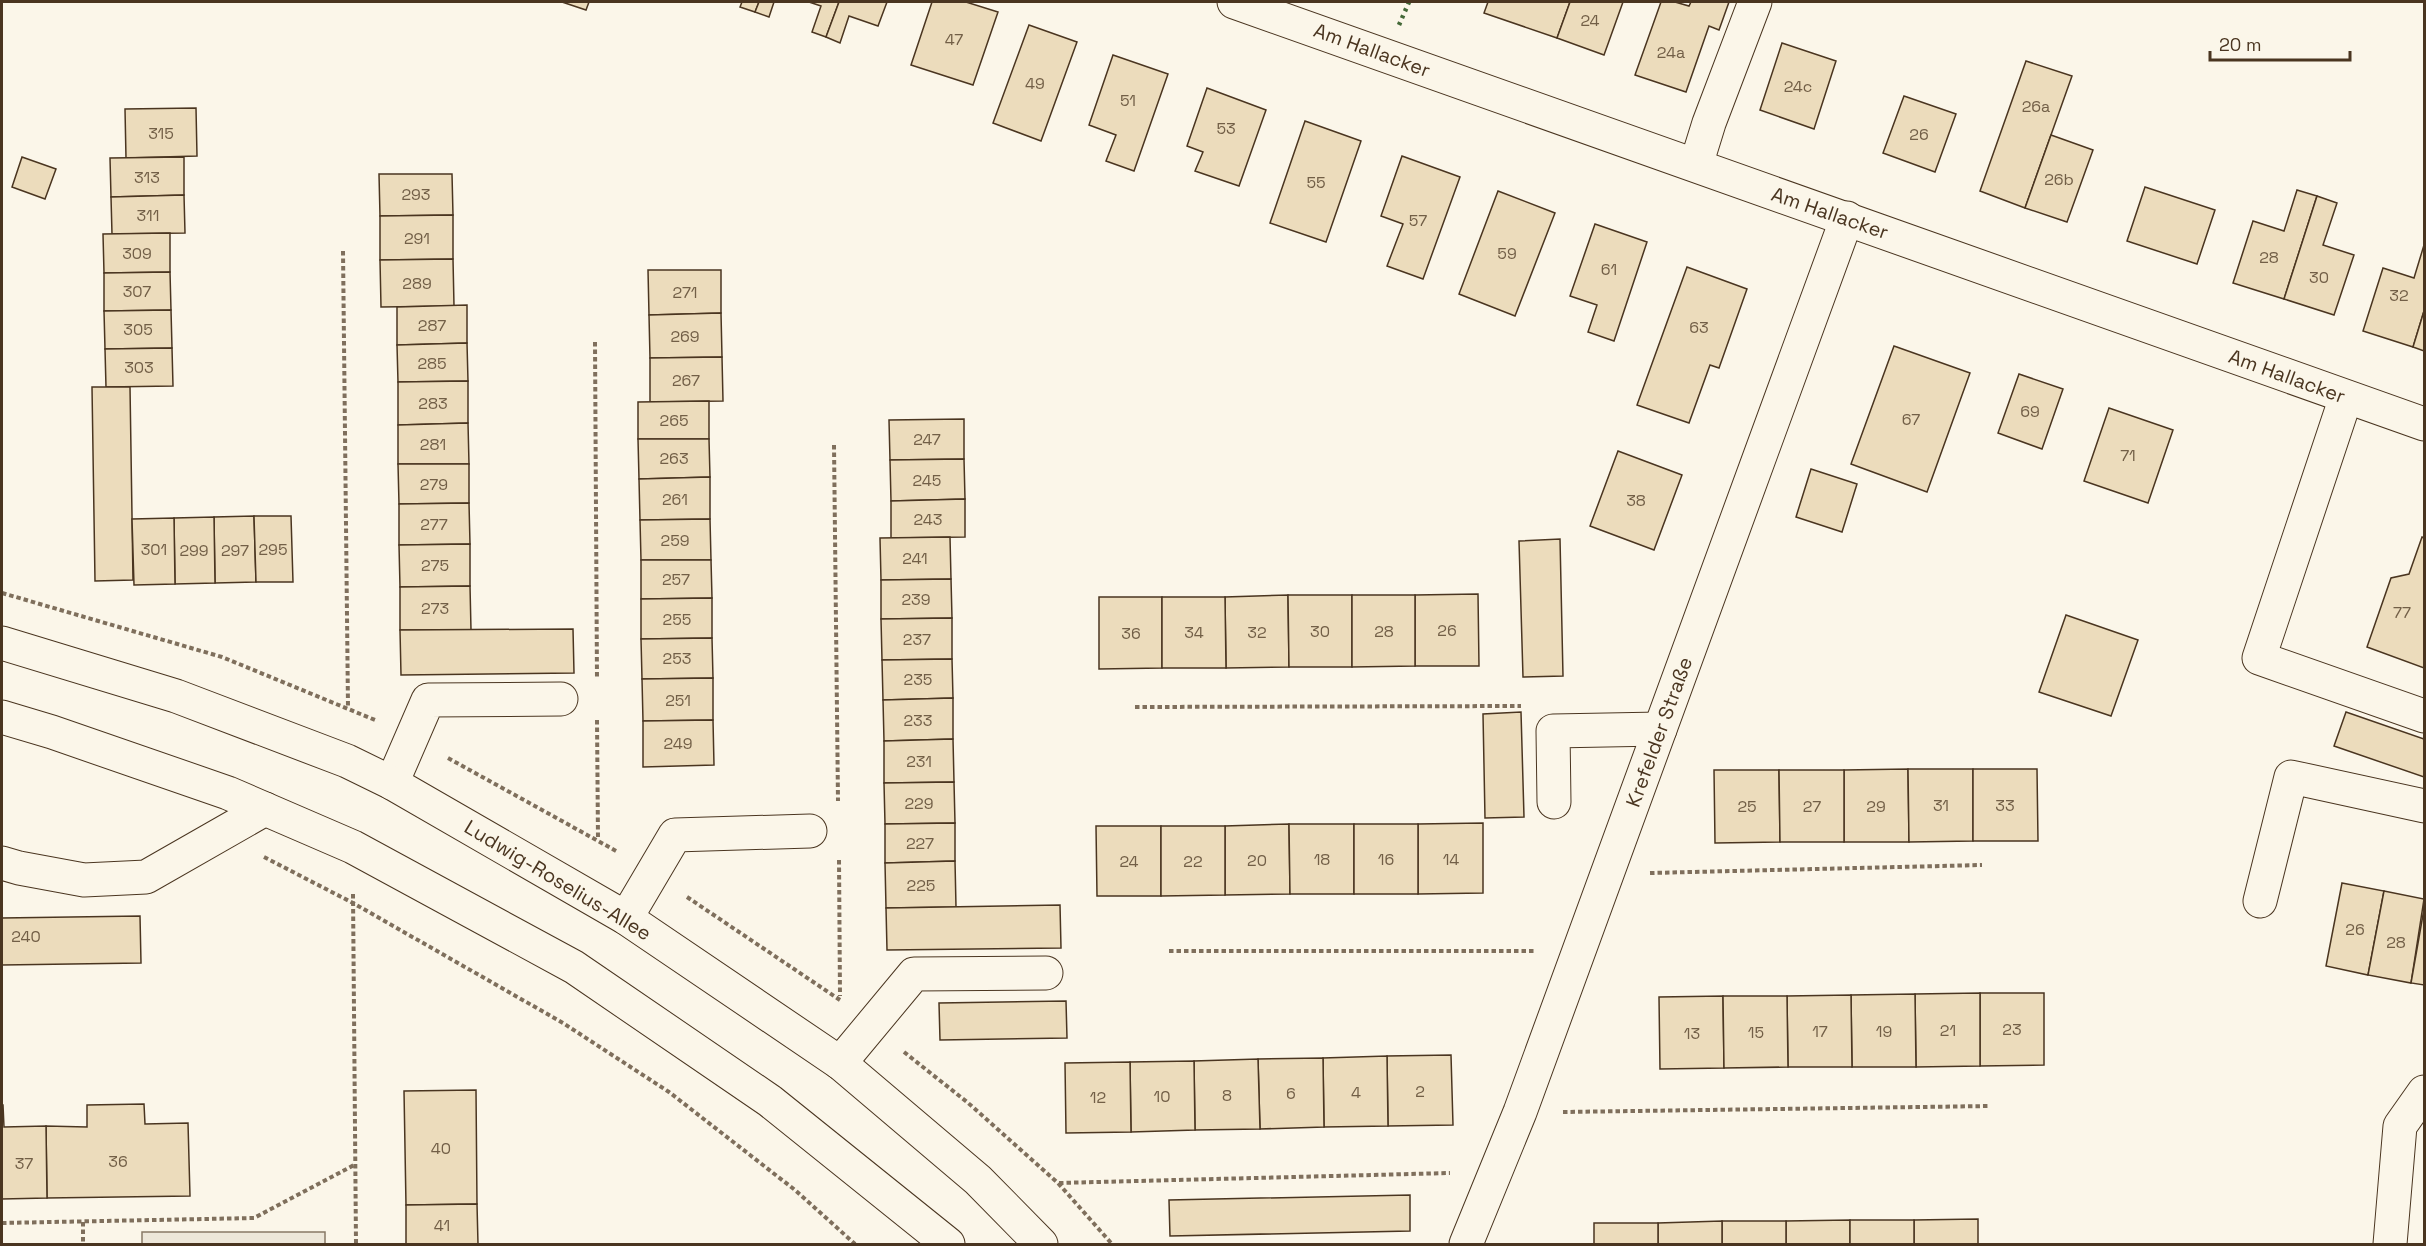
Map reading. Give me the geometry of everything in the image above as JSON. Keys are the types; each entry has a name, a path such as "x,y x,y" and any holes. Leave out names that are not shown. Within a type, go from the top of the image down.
{"street":[{"name":"Am Hallacker","path":"1234,2 2424,424"},
{"path":"1696,165 1708,123 1755,2"},
{"name":"Krefelder Straße","path":"1466,1245 1520,1112 1847,218"},
{"path":"2346,397 2259,658 2424,716"},
{"name":"Ludwig-Roselius-Allee","path":"2,643 176,696 347,761 392,783 626,918 840,1063 978,1180 1041,1245"},
{"path":"392,783 428,700 561,699"},
{"path":"2,717 228,793 353,847 574,967 770,1101 948,1245"},
{"path":"1554,802 1553,731 1660,729"},
{"path":"2260,902 2290,777 2424,806"},
{"path":"2,863 84,880 146,877 265,809"},
{"path":"626,918 675,835 810,831"},
{"path":"840,1063 914,974 1046,973"},
{"path":"2390,1245 2400,1126 2424,1092"}],"path":[{"path":"343,251 348,707"},
{"path":"595,342 597,685"},
{"path":"834,445 838,811"},
{"path":"2,593 222,657 348,707 412,738 598,839 597,709"},
{"path":"1135,707 1526,706"},
{"path":"220,835 353,903 563,1023 669,1092 795,1190 855,1245"},
{"path":"353,847 356,1245"},
{"path":"839,858 840,1000"},
{"path":"1607,874 1982,865"},
{"path":"1169,951 1579,951"},
{"path":"1520,1112 1990,1107"},
{"path":"2,1223 254,1218 356,1164"},
{"path":"1112,1245 1058,1183 1496,1172"},
{"path":"83,1222 83,1245"}],"shaded area":[{"path":"142,1232 325,1232 325,1244 142,1244"}],"building":[{"path":"562,2 589,2 586,10"},
{"path":"742,2 759,2 755,12 740,7"},
{"path":"759,2 774,2 769,17 755,12"},
{"path":"809,2 839,2 826,37 812,32 821,6"},
{"path":"839,2 887,2 878,26 849,16 840,43 826,37"},
{"path":"932,2 966,2 998,12 973,85 911,65"},
{"path":"1488,2 1570,2 1557,38 1484,13"},
{"path":"1570,2 1623,2 1604,55 1557,38"},
{"path":"1661,2 1675,2 1689,6 1691,2 1729,2 1719,30 1709,26 1686,92 1635,75"},
{"path":"1029,25 1077,42 1041,141 993,123"},
{"path":"1782,43 1836,61 1814,129 1760,110"},
{"path":"1113,55 1168,74 1134,171 1106,161 1116,135 1089,125"},
{"path":"2026,61 2072,76 2025,208 1980,191"},
{"path":"1207,88 1266,110 1239,186 1195,171 1203,152 1187,146"},
{"path":"1904,96 1956,114 1935,172 1883,153"},
{"path":"196,108 197,156 126,158 125,109"},
{"path":"1305,121 1361,141 1326,242 1270,223"},
{"path":"2051,135 2093,150 2067,222 2025,208"},
{"path":"1402,156 1460,177 1423,279 1387,266 1403,224 1381,216"},
{"path":"22,157 56,169 45,199 12,187"},
{"path":"184,157 184,195 111,197 110,158"},
{"path":"379,174 452,174 453,215 380,216"},
{"path":"2145,187 2215,210 2197,264 2127,241"},
{"path":"2297,190 2317,196 2284,299 2233,283 2253,221 2284,231"},
{"path":"1498,191 1555,213 1515,316 1459,294"},
{"path":"184,195 185,233 112,234 111,197"},
{"path":"2317,196 2337,203 2323,245 2354,255 2334,315 2284,299"},
{"path":"453,215 453,259 380,260 380,216"},
{"path":"1595,224 1647,242 1614,341 1588,332 1597,305 1570,296"},
{"path":"170,233 170,272 104,273 103,234"},
{"path":"2424,245 2424,311 2413,347 2363,331 2383,268 2414,278"},
{"path":"453,259 454,306 381,307 380,260"},
{"path":"1687,267 1747,289 1719,368 1710,365 1689,423 1637,405"},
{"path":"648,270 721,270 721,313 649,315"},
{"path":"170,272 171,310 104,311 104,273"},
{"path":"467,305 467,343 397,345 397,307"},
{"path":"171,310 172,348 105,349 104,311"},
{"path":"2424,311 2424,351 2413,347"},
{"path":"721,313 722,357 650,358 649,315"},
{"path":"467,343 468,381 398,382 397,345"},
{"path":"1894,346 1970,373 1927,492 1851,464"},
{"path":"172,348 173,386 106,387 105,349"},
{"path":"722,357 723,401 650,402 650,358"},
{"path":"2019,374 2063,389 2042,449 1998,433"},
{"path":"468,381 468,423 398,425 398,382"},
{"path":"92,387 130,387 133,580 95,581"},
{"path":"709,401 709,439 638,439 638,402"},
{"path":"2109,408 2173,430 2148,503 2084,481"},
{"path":"964,419 964,459 890,460 889,420"},
{"path":"468,423 469,464 398,464 398,425"},
{"path":"638,439 709,439 710,477 639,479"},
{"path":"1618,451 1682,475 1654,550 1590,526"},
{"path":"964,459 965,499 891,501 890,460"},
{"path":"398,464 469,464 469,503 399,504"},
{"path":"1811,469 1857,484 1842,532 1796,517"},
{"path":"710,477 710,519 640,520 639,479"},
{"path":"965,499 965,537 891,538 891,501"},
{"path":"469,503 470,544 399,545 399,504"},
{"path":"254,516 256,582 215,583 214,517"},
{"path":"254,516 291,516 293,582 256,582"},
{"path":"214,517 215,583 175,584 174,518"},
{"path":"174,518 175,584 134,585 132,519"},
{"path":"710,519 711,560 641,560 640,520"},
{"path":"950,537 951,579 881,580 880,538"},
{"path":"2422,537 2424,538 2424,668 2367,647 2391,578 2409,574"},
{"path":"1560,539 1563,676 1523,677 1519,541"},
{"path":"470,544 470,586 400,587 399,545"},
{"path":"641,560 711,560 712,598 641,599"},
{"path":"951,579 952,618 881,619 881,580"},
{"path":"470,586 471,630 400,630 400,587"},
{"path":"1478,594 1479,666 1415,666 1415,595"},
{"path":"1288,595 1289,667 1226,668 1225,597"},
{"path":"1288,595 1352,595 1352,667 1289,667"},
{"path":"1352,595 1415,595 1415,666 1352,667"},
{"path":"1099,597 1162,597 1162,668 1099,669"},
{"path":"1162,597 1225,597 1226,668 1162,668"},
{"path":"712,598 712,638 641,639 641,599"},
{"path":"2066,615 2138,640 2111,716 2039,692"},
{"path":"952,618 952,659 882,660 881,619"},
{"path":"573,629 574,673 401,675 400,630"},
{"path":"712,638 713,678 642,679 641,639"},
{"path":"952,659 953,698 883,700 882,660"},
{"path":"713,678 713,720 643,721 642,679"},
{"path":"953,698 953,739 884,741 883,700"},
{"path":"1521,712 1524,817 1485,818 1483,714"},
{"path":"2346,712 2424,739 2424,777 2334,746"},
{"path":"713,720 714,765 643,767 643,721"},
{"path":"953,739 954,782 884,783 884,741"},
{"path":"1908,769 1909,842 1844,842 1844,770"},
{"path":"1908,769 1973,769 1973,841 1909,842"},
{"path":"1973,769 2037,769 2038,841 1973,841"},
{"path":"1714,770 1779,770 1780,842 1715,843"},
{"path":"1779,770 1844,770 1844,842 1780,842"},
{"path":"954,782 955,823 885,824 884,783"},
{"path":"955,823 955,861 885,863 885,824"},
{"path":"1483,823 1483,893 1418,894 1418,824"},
{"path":"1289,824 1290,894 1225,895 1225,826"},
{"path":"1289,824 1354,824 1354,894 1290,894"},
{"path":"1354,824 1418,824 1418,894 1354,894"},
{"path":"1096,826 1161,826 1161,896 1097,896"},
{"path":"1161,826 1225,826 1225,895 1161,896"},
{"path":"955,861 956,907 886,908 885,863"},
{"path":"2342,883 2384,891 2368,975 2326,966"},
{"path":"2384,891 2424,899 2411,983 2368,975"},
{"path":"1060,905 1061,948 887,950 886,908"},
{"path":"2424,909 2424,985 2411,983"},
{"path":"140,916 141,963 2,965 2,918"},
{"path":"1980,993 2044,993 2044,1065 1980,1066"},
{"path":"1980,993 1980,1066 1916,1067 1915,994"},
{"path":"1915,994 1916,1067 1852,1067 1851,995"},
{"path":"1851,995 1852,1067 1788,1067 1787,996"},
{"path":"1723,996 1724,1068 1660,1069 1659,997"},
{"path":"1723,996 1787,996 1788,1067 1724,1068"},
{"path":"1066,1001 1067,1038 940,1040 939,1003"},
{"path":"1451,1055 1453,1125 1388,1126 1387,1056"},
{"path":"1387,1056 1388,1126 1324,1127 1323,1058"},
{"path":"1323,1058 1324,1127 1260,1129 1258,1059"},
{"path":"1258,1059 1260,1129 1195,1130 1194,1061"},
{"path":"1194,1061 1195,1130 1131,1132 1130,1062"},
{"path":"1130,1062 1131,1132 1066,1133 1065,1063"},
{"path":"476,1090 477,1204 406,1205 404,1091"},
{"path":"144,1104 145,1124 188,1123 190,1196 47,1198 46,1126 87,1127 87,1105"},
{"path":"2,1105 4,1127 46,1126 47,1198 2,1199"},
{"path":"1410,1195 1410,1231 1170,1236 1169,1200"},
{"path":"477,1204 478,1244 406,1244 406,1205"},
{"path":"1978,1219 1978,1244 1914,1244 1914,1220"},
{"path":"1850,1220 1850,1244 1786,1244 1786,1221"},
{"path":"1850,1220 1914,1220 1914,1244 1850,1244"},
{"path":"1722,1221 1786,1221 1786,1244 1722,1244"},
{"path":"1722,1221 1722,1244 1658,1244 1658,1223"},
{"path":"1594,1223 1658,1223 1658,1244 1594,1244"}],"hedge":[{"path":"1399,25 1409,2"}]}
